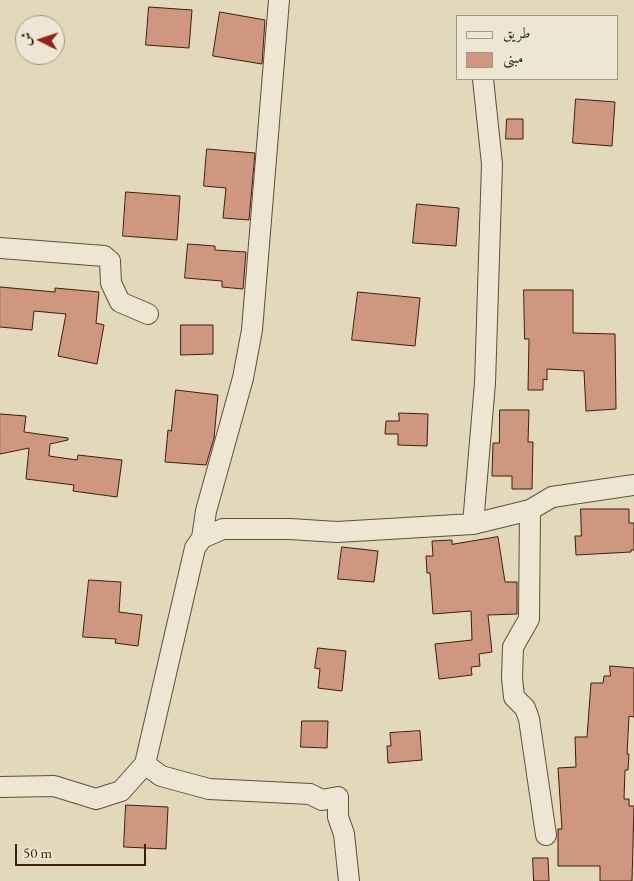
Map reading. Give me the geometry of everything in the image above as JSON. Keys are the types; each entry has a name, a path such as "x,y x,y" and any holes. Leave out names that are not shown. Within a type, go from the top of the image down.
{"street":[{"path":"0,787 54,786 96,799 121,791 145,764 195,548 202,538 206,511 244,378 252,330 279,0"},
{"path":"473,524 485,383 492,164 483,80"},
{"path":"0,248 104,256 110,261 111,283 120,302 148,314"},
{"path":"202,538 223,530 290,529 337,532 473,524 530,510 552,497 634,486"},
{"path":"530,510 529,619 513,647 512,678 514,697 525,708 529,719 546,835"},
{"path":"145,764 161,776 209,789 310,794 322,800 338,797 338,817 344,834 349,881"}],"building":[{"path":"149,7 192,10 189,48 146,45"},
{"path":"220,12 265,20 262,64 213,56"},
{"path":"576,99 615,102 612,146 573,143"},
{"path":"507,119 523,119 523,139 506,139"},
{"path":"207,149 255,153 249,220 223,218 226,188 204,186"},
{"path":"126,192 180,196 177,240 123,236"},
{"path":"417,204 459,208 456,246 413,243"},
{"path":"188,244 215,246 215,250 246,252 243,289 222,287 222,281 185,278"},
{"path":"0,287 55,292 55,288 99,292 96,323 104,325 97,364 58,356 66,314 34,311 32,330 0,327"},
{"path":"524,290 573,290 573,333 615,334 616,409 586,411 584,371 547,369 547,380 543,379 543,390 528,390 529,339 525,339"},
{"path":"358,292 420,298 415,346 352,340"},
{"path":"181,325 213,325 213,354 181,355"},
{"path":"176,390 218,395 214,438 206,465 165,462 168,430 171,431"},
{"path":"500,410 529,410 528,442 533,442 532,489 512,489 512,476 492,476 493,443 499,443"},
{"path":"399,413 428,414 427,446 398,445 398,434 385,434 386,421 399,421"},
{"path":"0,414 26,416 24,432 68,438 68,440 50,444 49,456 77,460 78,455 122,460 117,497 73,491 74,485 26,479 29,448 0,454"},
{"path":"581,509 629,509 629,523 634,523 634,550 631,550 631,552 576,555 575,536 581,536"},
{"path":"498,537 505,582 517,582 517,614 488,615 492,652 479,654 480,666 471,667 472,675 439,679 435,644 472,640 471,611 433,614 430,573 427,573 426,556 433,556 432,541 452,540 452,544"},
{"path":"342,547 378,551 374,582 338,579"},
{"path":"89,580 121,582 119,612 142,615 138,646 115,643 116,639 83,637"},
{"path":"318,648 346,651 342,691 318,688 320,669 315,668"},
{"path":"610,666 634,668 634,717 629,716 627,754 629,754 628,770 625,770 624,799 629,799 629,806 634,806 632,881 600,881 600,866 558,866 558,829 562,829 558,768 576,767 575,737 587,737 591,683 603,683 604,676 610,676"},
{"path":"302,721 328,721 327,748 301,747"},
{"path":"420,731 422,760 388,763 387,746 391,746 390,733"},
{"path":"126,805 168,807 166,849 124,847"},
{"path":"533,858 548,858 549,881 534,881"}]}
